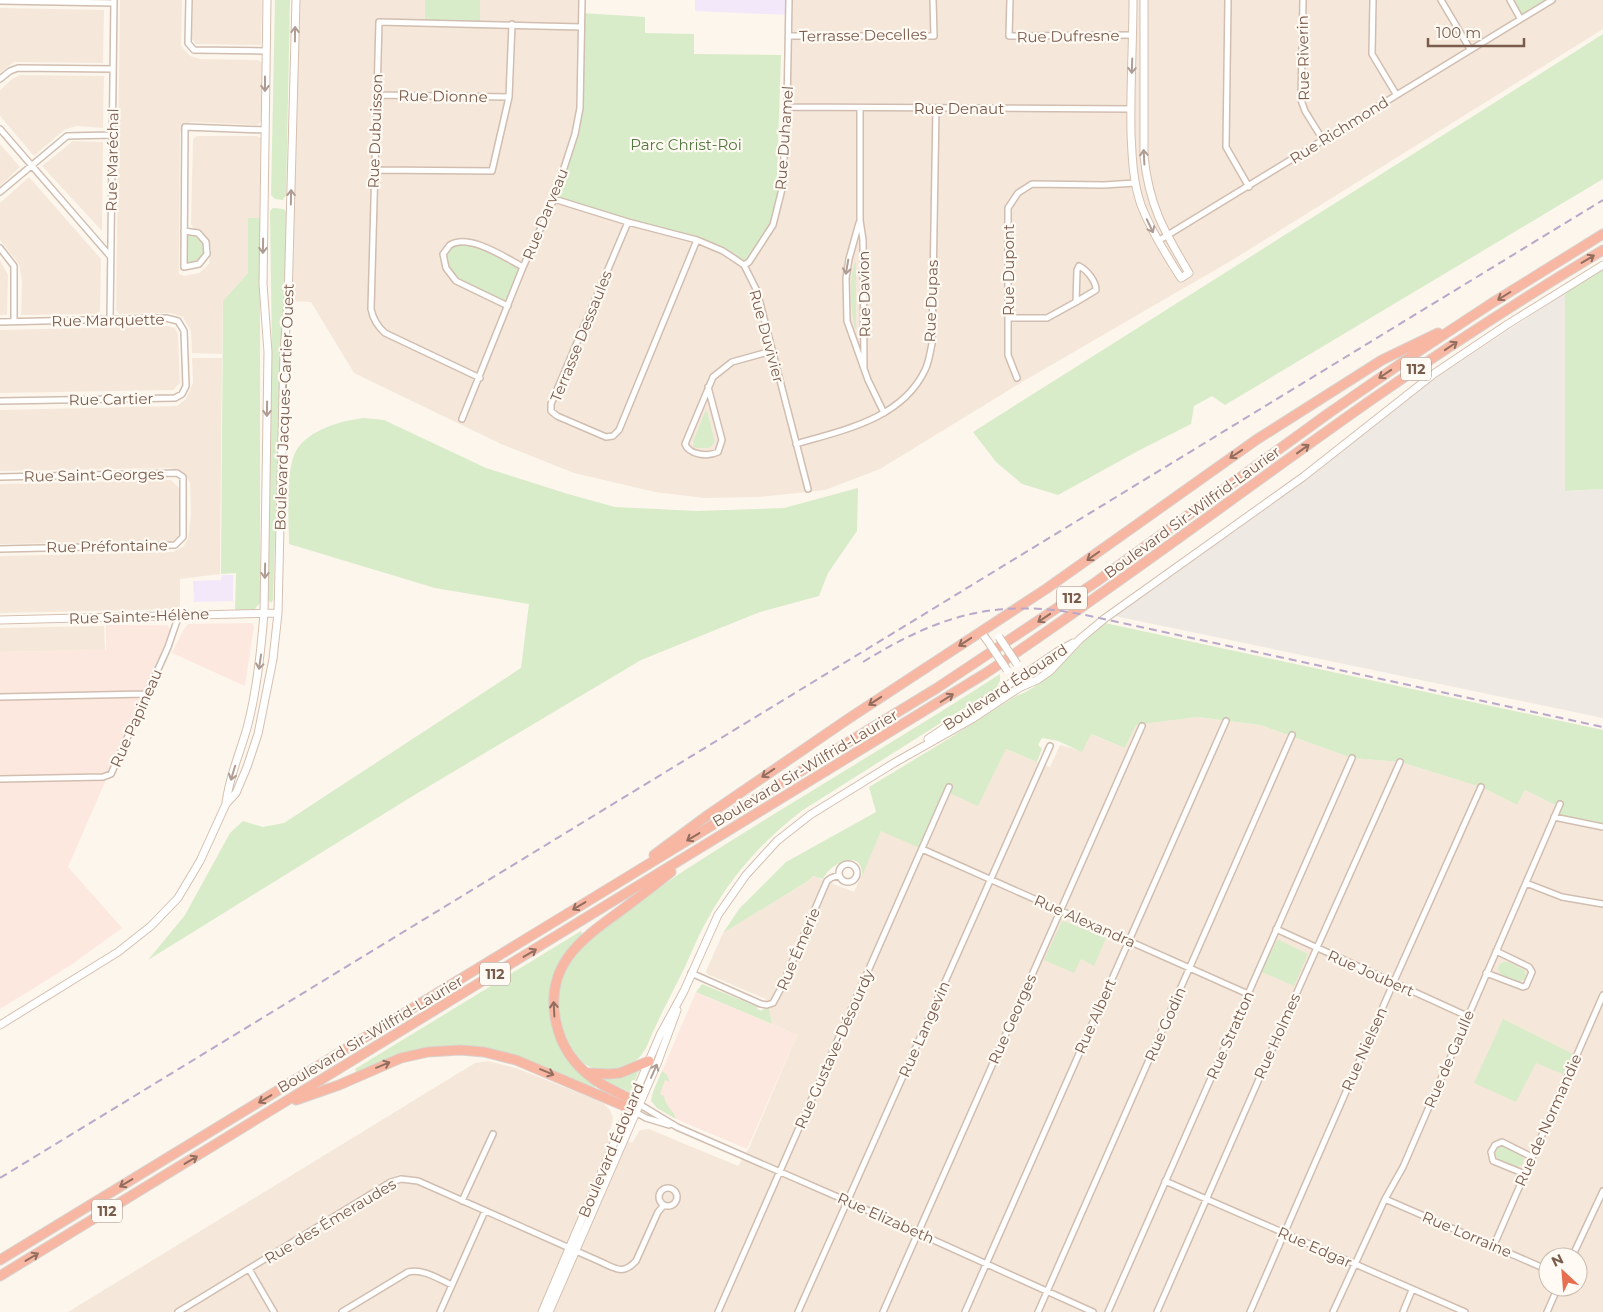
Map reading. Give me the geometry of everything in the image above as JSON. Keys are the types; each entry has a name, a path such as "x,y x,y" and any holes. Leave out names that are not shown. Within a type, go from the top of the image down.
{"highway":[{"name":"Boulevard Sir-Wilfrid-Laurier","path":"0,1260 898,712 1041,620 1336,408 1469,318 1603,234"},
{"name":"Boulevard Sir-Wilfrid-Laurier","path":"0,1276 905,724 999,664 1101,595 1392,385 1603,250"},
{"path":"615,885 708,814 848,719 991,626 1283,422 1382,360 1469,318"},
{"path":"634,1106 597,1081 569,1055 557,1028 554,1013 557,981 564,964 578,944 592,931 711,842"},
{"path":"279,1106 339,1084 394,1060 428,1052 460,1050 484,1052 516,1060 618,1102 634,1106"},
{"path":"588,1073 615,1074 649,1061"}],"street":[{"path":"189,0 188,43 194,50 265,51"},
{"name":"Boulevard Jacques-Cartier Ouest","path":"0,1025 118,952 151,926 178,898 200,861 226,804 228,790 247,728 261,656 264,613 268,352 263,284 267,0"},
{"name":"Boulevard Jacques-Cartier Ouest","path":"226,804 236,793 258,734 273,659 278,613 284,352 288,300 296,0"},
{"name":"Rue Darveau","path":"462,419 523,267 554,199 575,134 580,108 582,0"},
{"name":"Rue Duhamel","path":"744,265 749,262 773,225 784,175 790,0"},
{"name":"Terrasse Decelles","path":"789,36 934,36 933,0"},
{"name":"Rue Dufresne","path":"1010,0 1009,36 1133,35"},
{"path":"1133,0 1130,109 1135,183 1141,204 1158,242 1181,278 1190,273 1167,236 1152,204 1146,179 1144,156 1144,0"},
{"path":"1228,0 1226,147 1250,186"},
{"name":"Rue Riverin","path":"1303,0 1300,100 1323,140"},
{"path":"1373,0 1372,54 1396,94"},
{"path":"1440,0 1470,49"},
{"path":"1510,0 1520,18"},
{"name":"Rue Richmond","path":"1158,242 1545,2 1552,0"},
{"path":"0,1 114,2"},
{"name":"Rue Maréchal","path":"110,320 114,2"},
{"name":"Rue Dubuisson","path":"480,378 385,333 375,322 371,309 378,22 581,27"},
{"path":"374,170 492,171 510,97 512,24"},
{"path":"0,80 10,71 18,68 113,69"},
{"name":"Rue Dionne","path":"376,95 510,97"},
{"name":"Rue Denaut","path":"787,107 1130,109"},
{"name":"Rue Davion","path":"860,108 860,220 863,240 864,368"},
{"name":"Rue Dupas","path":"796,444 862,423 884,413 911,392 926,369 932,344 936,108"},
{"path":"184,230 198,233 206,242 207,254 199,264 184,266 184,230 185,127 265,130"},
{"path":"0,129 110,256"},
{"path":"0,192 67,136 112,135"},
{"name":"Rue Dupont","path":"1017,378 1008,355 1008,208 1018,193 1032,184 1104,185 1135,183"},
{"path":"554,199 628,222 697,240 723,251 744,265"},
{"name":"Rue Davion","path":"860,220 849,259 846,278 847,321 864,368 884,413"},
{"name":"Terrasse Dessaules","path":"628,222 551,404 551,411 557,416 606,437 613,436 619,430 697,240"},
{"path":"508,306 456,280 446,268 443,254 450,245 464,241 475,243 523,267"},
{"path":"0,248 14,266 14,321"},
{"name":"Rue Duvivier","path":"744,265 757,292 808,489"},
{"path":"1080,639 1104,619 1311,470 1435,372 1603,265"},
{"path":"1008,318 1047,318 1076,302 1096,290 1096,285 1085,269 1080,266 1077,270 1076,302"},
{"name":"Rue Marquette","path":"0,322 166,318 178,321 184,331 185,356"},
{"path":"708,387 722,440 718,452 713,454 691,452 685,444 708,387 713,377 732,362 772,351"},
{"name":"Rue Cartier","path":"0,401 175,398 182,394 186,386 185,356"},
{"name":"Rue Saint-Georges","path":"0,477 177,473 183,477 183,510"},
{"name":"Rue Préfontaine","path":"0,549 175,545 183,537 183,510"},
{"name":"Rue Sainte-Hélène","path":"0,620 278,613"},
{"name":"Rue Papineau","path":"0,779 103,776 111,774 168,647 179,615"},
{"path":"991,626 1030,683"},
{"path":"981,632 1019,688"},
{"name":"Boulevard Édouard","path":"894,763 1024,674 1080,639"},
{"name":"Boulevard Édouard","path":"634,1106 649,1061 684,990 707,936 727,901 749,870 770,848 789,830 817,810 1050,671 1080,639"},
{"path":"0,697 146,694"},
{"name":"Rue Albert","path":"965,1312 1226,720"},
{"name":"Rue Georges","path":"883,1312 1142,726"},
{"name":"Rue Godin","path":"1038,1312 1292,735"},
{"name":"Rue Langevin","path":"798,1312 1050,746"},
{"name":"Rue Stratton","path":"1108,1312 1352,758"},
{"name":"Rue Holmes","path":"1157,1312 1205,1199 1400,762"},
{"name":"Rue Gustave-Désourdy","path":"718,1312 949,787"},
{"name":"Rue Nielsen","path":"1250,1312 1393,983 1482,787"},
{"name":"Rue de Gaulle","path":"1333,1312 1385,1199 1403,1167 1560,804"},
{"path":"1554,817 1603,827"},
{"name":"Rue Alexandra","path":"922,849 1248,994"},
{"name":"Rue Émerie","path":"691,973 761,1004 767,1005 772,1003 779,993 826,883 831,878 839,875"},
{"path":"1526,883 1562,897 1603,904"},
{"name":"Rue Joubert","path":"1276,929 1467,1016"},
{"path":"1486,973 1523,987 1526,986 1532,972 1529,967 1496,951"},
{"name":"Boulevard Édouard","path":"549,1312 573,1249 634,1106 668,1038 684,990"},
{"name":"Rue de Normandie","path":"1494,1245 1603,996"},
{"name":"Rue Elizabeth","path":"634,1106 646,1118 677,1127"},
{"name":"Rue Elizabeth","path":"634,1106 677,1127 1094,1312"},
{"path":"462,1201 493,1134"},
{"path":"1524,1174 1493,1161 1490,1152 1494,1145 1502,1142 1532,1157"},
{"name":"Rue des Émeraudes","path":"178,1312 391,1182 401,1179 414,1180 623,1270 630,1268 636,1261 658,1212 664,1205"},
{"name":"Rue Edgar","path":"1165,1181 1465,1312"},
{"path":"1577,1247 1603,1191"},
{"name":"Rue Lorraine","path":"1385,1199 1538,1265"},
{"path":"440,1312 485,1211"},
{"name":"Boulevard Édouard","path":"542,1312 573,1249"},
{"path":"249,1269 274,1312"},
{"path":"342,1312 414,1270 421,1271 452,1285"},
{"path":"1403,1312 1412,1290"},
{"path":"1547,1312 1554,1297"}],"shaded area":[{"path":"120,0 182,0 181,46 190,56 200,59 258,60 263,63 262,121 257,125 191,122 183,127 180,134 179,274 184,276 199,273 209,264 211,250 209,240 193,228 191,223 193,139 197,136 257,136 262,139 260,218 248,219 248,273 223,301 222,354 192,353 191,331 183,317 170,313 119,314 116,310"},
{"path":"193,0 262,0 261,45 196,44 192,39"},
{"path":"296,0 425,0 425,23 480,23 480,0 582,0 581,27 782,189 786,176 789,0 1510,0 1546,3 1544,0 1603,0 1603,29 1234,259 1022,382 880,469 825,490 760,497 704,498 655,492 574,473 501,444 354,373 311,302 288,301","holes":["707,411 715,442 692,444"]},
{"path":"695,0 789,0 789,15 695,11"},
{"path":"0,8 104,10 103,63 14,62 0,73"},
{"path":"20,75 104,76 103,128 76,126 64,130 34,156 0,116 0,90 12,79"},
{"path":"73,141 103,142 102,231 42,166"},
{"path":"0,144 20,167 0,186"},
{"path":"29,177 101,259 100,311 96,314 21,315 22,281 19,264 0,240 0,203"},
{"path":"0,260 8,275 7,315 0,315"},
{"path":"1565,293 1565,491 1603,489 1603,718 1115,616 1319,470 1435,378"},
{"path":"167,326 175,328 178,334 180,383 173,390 0,393 0,330"},
{"path":"192,358 222,358 220,574 180,579 180,609 0,613 0,556 173,552 183,547 188,539 191,515 190,482 183,473 170,468 0,471 0,410 177,406 186,399 193,383"},
{"path":"171,480 180,489 180,534 172,542 0,544 0,484"},
{"path":"222,575 233,575 233,601 194,602 193,581 221,580"},
{"path":"252,623 254,626 245,686 172,653 188,624"},
{"path":"106,625 167,625 170,629 68,867 122,928 71,965 0,1009 0,652 106,650"},
{"path":"104,626 105,650 0,652 0,628"},
{"path":"1197,717 1260,725 1352,758 1400,762 1481,787 1517,805 1525,790 1553,804 1560,804 1603,827 1603,1312 68,1312 475,1063 488,1061 516,1068 602,1102 610,1110 613,1118 610,1131 632,1143 640,1130 649,1129 738,1166 749,1148 797,1035 772,1024 766,999 707,974 706,971 723,933 808,881 813,876 854,892 881,831 947,792 1005,749 1050,767 1060,745 1082,751 1090,734 1125,748 1136,725"},
{"path":"696,992 797,1035 747,1149 676,1119 657,1108 651,1101 653,1092"}],"green space":[{"path":"275,0 290,0 286,195 283,200 275,199 271,195"},
{"path":"425,0 480,0 480,23 425,23"},
{"path":"1510,0 1544,0 1546,4 1520,18"},
{"name":"Parc Christ-Roi","path":"582,13 645,17 645,33 694,34 694,54 781,55 777,176 782,189 773,225 744,265 723,251 554,199 580,108"},
{"path":"1603,34 1603,179 1225,405 1212,396 1194,406 1191,424 1058,495 1022,484 996,462 973,432"},
{"path":"273,208 284,209 286,212 285,297 281,344 273,600 271,603 267,599 272,356 270,211"},
{"path":"248,218 260,218 260,603 254,610 235,610 236,573 221,574 223,301 248,273"},
{"path":"187,233 195,236 203,245 204,253 198,261 187,263"},
{"path":"475,243 523,267 508,306 456,281 446,268 443,254 450,245"},
{"path":"856,261 855,329 851,304 851,284 853,267"},
{"path":"1603,270 1603,489 1565,491 1565,293"},
{"path":"707,411 715,442 709,448 697,448 694,447 693,441"},
{"path":"364,418 384,420 486,468 615,507 697,511 784,508 858,488 857,531 828,573 819,596 760,612 641,660 416,794 148,960 185,915 230,833 243,821 263,827 284,823 521,668 529,604 435,588 289,544 289,483 290,471 296,451 309,437 326,427"},
{"path":"1105,623 1603,730 1603,827 1554,817 1559,804 1553,804 1525,790 1517,805 1481,787 1400,762 1352,758 1260,725 1197,717 1136,725 1125,748 1091,734 1082,752 1058,741 1042,738 1038,745 1042,749 1037,762 1006,749 978,806 947,792 922,849 881,831 862,876 861,867 857,862 852,860 839,863 823,879 813,876 808,881 723,933 739,909 786,862 876,812 869,787 1016,696 1033,688"},
{"path":"1000,674 1000,681 996,688 803,810 760,848 736,876 714,907 646,1048 638,1059 616,1070 604,1071 582,1062 573,1053 563,1030 561,1020 559,1009 560,988 566,968 587,941 682,872"},
{"path":"1064,921 1106,938 1094,966 1081,959 1074,973 1044,960 1061,923"},
{"path":"581,931 583,935 562,961 554,1031 596,1085 594,1088 523,1059 454,1047 357,1073 355,1069"},
{"path":"1279,940 1308,954 1294,986 1262,972 1276,941"},
{"path":"1503,962 1508,962 1524,970 1525,979 1518,982 1501,975 1498,969 1499,965"},
{"path":"702,984 758,1007 757,1009 762,1011 763,1009 769,1009 772,1024 696,992"},
{"path":"1503,1019 1573,1054 1563,1074 1536,1063 1516,1102 1474,1083"},
{"path":"639,1070 630,1092 597,1077"},
{"path":"662,1071 667,1075 670,1082 665,1080 660,1094 664,1096 676,1119 657,1108 651,1101"},
{"path":"1500,1147 1520,1154 1524,1159 1522,1165 1516,1167 1500,1160 1496,1154"}],"railway":[{"path":"0,1178 1603,200"},
{"path":"863,662 891,645 945,621 972,614 1027,608 1090,616 1603,727"}]}
